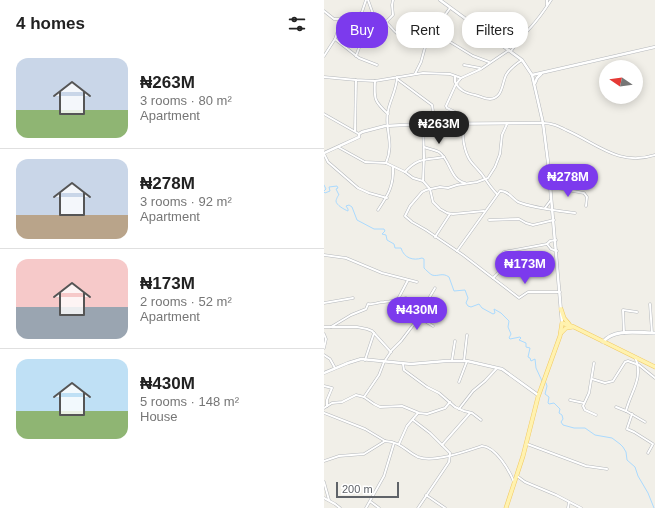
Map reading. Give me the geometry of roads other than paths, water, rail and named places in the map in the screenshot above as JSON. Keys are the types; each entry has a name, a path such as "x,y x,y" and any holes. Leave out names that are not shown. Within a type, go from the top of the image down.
{"main road":[{"path":"561,309 564,318 573,326"},
{"path":"506,508 517,476 538,395 560,336 562,323 573,326 655,367"},
{"path":"560,336 566,328 573,326"},
{"path":"603,342 612,336 624,333 654,333"}],"street":[{"path":"362,12 367,0"},
{"path":"367,0 372,12"},
{"path":"388,20 393,15 393,0"},
{"path":"440,0 522,60 532,75 543,124 551,188 562,323"},
{"path":"547,6 548,0"},
{"path":"528,32 551,0"},
{"path":"447,12 450,8"},
{"path":"324,11 336,18"},
{"path":"388,25 392,31 396,33"},
{"path":"324,56 335,40 356,56 377,65"},
{"path":"454,44 473,56 490,62"},
{"path":"532,75 655,47"},
{"path":"356,56 359,48"},
{"path":"415,74 424,48"},
{"path":"497,194 489,187 486,179 467,158 463,142 462,115 446,106 456,84 461,78 481,68 509,50"},
{"path":"455,76 454,81 465,93 487,98 495,97 502,89 509,70 522,60"},
{"path":"464,65 481,68"},
{"path":"534,85 542,72"},
{"path":"324,77 375,81 415,74 450,74 461,78"},
{"path":"386,164 390,142 388,114 397,78"},
{"path":"397,78 432,104 435,123"},
{"path":"355,130 356,80"},
{"path":"375,81 374,97 378,104 388,114"},
{"path":"324,114 342,125 355,130 359,134"},
{"path":"387,198 358,188 328,162 324,154 359,137 359,134 362,132 388,126 435,123 554,124 580,136 602,150 616,155 642,158 655,155"},
{"path":"423,124 423,181"},
{"path":"507,124 502,136 501,148 496,165 488,178 477,182 466,183 448,188 423,191 410,206 405,216 457,251 519,298 528,292 560,292"},
{"path":"338,147 365,162 386,164 423,181 430,189 432,200 435,205 450,214 484,211"},
{"path":"424,148 439,152 454,175 462,182 466,183"},
{"path":"405,172 415,162 444,158"},
{"path":"378,210 387,198 393,176 393,167"},
{"path":"551,188 584,193 587,197 586,206"},
{"path":"457,251 477,224 484,211 502,190 518,201 552,210 575,213"},
{"path":"545,208 552,200"},
{"path":"435,236 450,214"},
{"path":"489,220 519,219 533,225 554,220"},
{"path":"494,278 504,267 504,252 547,244 548,242 556,240"},
{"path":"547,244 550,249 556,251"},
{"path":"324,255 346,258 376,272 417,282"},
{"path":"397,301 408,280"},
{"path":"364,397 379,375 384,362 418,317 435,288"},
{"path":"324,302 353,298"},
{"path":"331,327 343,319 366,309 368,304 374,305 406,298"},
{"path":"650,304 654,333"},
{"path":"624,333 623,310 637,312"},
{"path":"418,317 433,326"},
{"path":"324,327 367,328 374,333 391,352"},
{"path":"366,360 374,333"},
{"path":"324,334 326,339 324,348"},
{"path":"459,382 466,361 467,335"},
{"path":"452,360 455,341"},
{"path":"324,355 330,359 335,368"},
{"path":"634,356 639,365 655,378"},
{"path":"324,374 335,368 357,360 403,364 419,364 452,360 466,361 497,367 506,371 538,395"},
{"path":"592,379 609,383 616,379 626,361 639,365"},
{"path":"594,363 589,393 583,408 596,416"},
{"path":"403,364 404,370 459,409 470,413 481,420"},
{"path":"626,411 636,384 639,365"},
{"path":"459,409 473,391 485,381 497,367"},
{"path":"324,386 332,388 328,396 327,406"},
{"path":"324,408 332,403 345,401 356,395 364,397 377,406 402,406 419,413 427,414 443,409 450,402"},
{"path":"570,400 584,403"},
{"path":"616,407 645,422"},
{"path":"324,412 365,429 385,441 399,444 415,455 423,458 450,455 486,446 490,448 500,459 515,483"},
{"path":"399,444 407,426 419,413"},
{"path":"442,445 470,413"},
{"path":"632,414 627,429 653,444 648,453"},
{"path":"413,420 420,427 428,431 449,452 450,455 449,462 418,508"},
{"path":"324,461 339,456 364,454 385,441"},
{"path":"366,508 371,502 384,476 394,443"},
{"path":"526,444 586,466 608,468"},
{"path":"517,476 525,482 556,495 581,508"},
{"path":"324,482 330,500"},
{"path":"426,495 445,508"},
{"path":"324,498 330,500 340,508"},
{"path":"371,502 379,508"},
{"path":"568,508 569,502"}],"waterway":[{"path":"324,185 326,189 324,191"},
{"path":"324,192 330,191 329,187 337,186 338,188 336,189 339,195 336,203 339,206 348,211 346,206 349,205 352,207 357,220 374,229 384,229 385,231 382,234 386,235 387,240 394,244 395,248 401,248 404,254 409,258 424,259 424,268 431,274 449,277 454,291 465,290 468,298 466,303 468,306 471,307 479,304 482,308 493,314 495,313 494,309 501,313 509,321 508,327 511,334 509,338 520,337 521,338 519,340 526,343 526,347 530,348 528,357 531,361 535,359 536,368 542,381"},
{"path":"546,383 547,386 545,394 549,397 548,403 554,403 560,409 559,413 562,415 563,419 561,422 563,425 574,428 585,428 595,435 612,438 623,447 626,452 627,460 635,467 654,508"}]}
